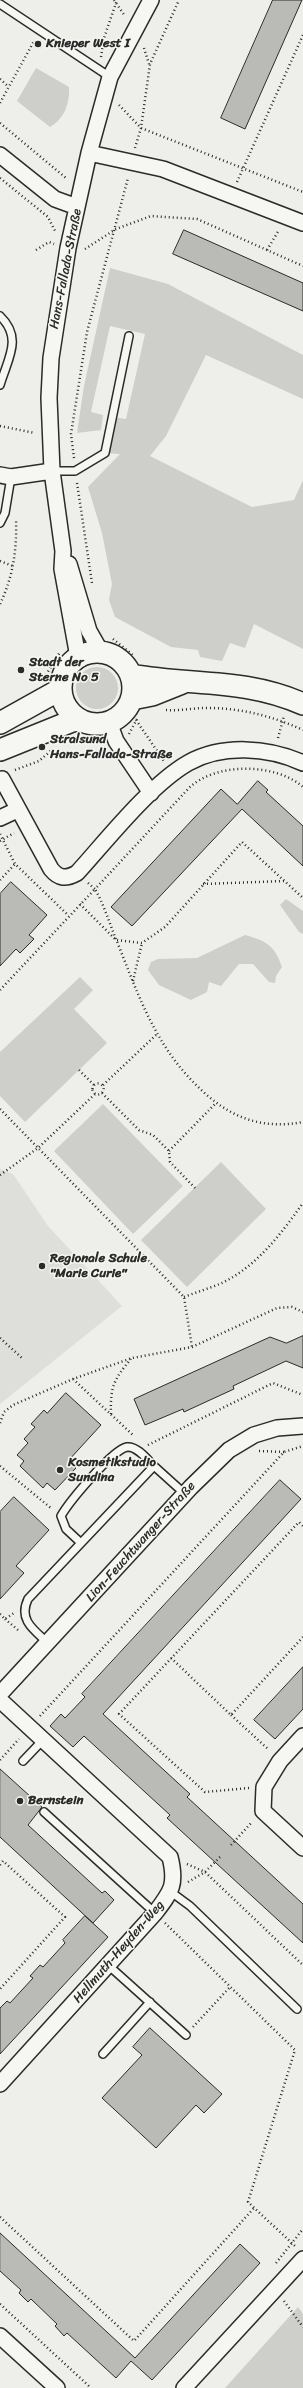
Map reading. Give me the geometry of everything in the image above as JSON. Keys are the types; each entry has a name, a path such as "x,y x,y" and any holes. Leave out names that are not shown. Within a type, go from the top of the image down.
{"main road":[{"path":"0,723 53,683 65,671 70,654 101,652 119,659 131,674 133,683 132,699 123,714 109,722 99,724 80,720 70,712 53,683"},
{"path":"131,674 185,682 237,684 270,692 303,704"},
{"path":"132,699 152,695 185,682"},
{"path":"0,750 58,726 80,720"}],"street":[{"name":"Hans-Fallada-Straße","path":"70,654 62,569 63,551 52,471 49,398 51,358 62,246 77,207 89,153 110,77 151,0"},
{"path":"89,153 163,169 303,223"},
{"path":"0,155 55,199 77,207"},
{"path":"5,476 52,471"},
{"name":"Hans-Fallada-Straße","path":"63,551 71,568 89,631 101,652"},
{"path":"109,722 116,740 151,793"},
{"path":"8,775 17,810 51,869 56,875 68,877 77,873 151,793 188,763 205,756 237,750 273,753 303,763"},
{"path":"0,818 17,810"},
{"name":"Lion-Feuchtwanger-Straße","path":"0,1694 48,1644 185,1494 229,1450 254,1435 277,1428 303,1426"},
{"path":"0,1700 170,1857"},
{"path":"303,1736 280,1761 264,1787 263,1811 303,1848"},
{"name":"Hellmuth-Heyden-Weg","path":"0,2084 155,1913 171,1892 174,1872 170,1857"},
{"path":"184,2388 276,2290 300,2254"},
{"path":"0,2336 57,2388"}],"lane":[{"path":"0,4 110,77"},
{"path":"0,316 8,323 13,337 0,385"},
{"path":"52,471 75,471 105,453 129,336"},
{"path":"0,523 5,513 5,476"},
{"path":"81,1543 66,1529 61,1516 68,1504 116,1453 127,1447 135,1448 185,1494"},
{"path":"48,1644 31,1628 24,1618 25,1607 28,1599 154,1466"},
{"path":"24,1761 43,1740"},
{"path":"44,1812 155,1913"},
{"path":"171,1892 190,1906 297,2009"},
{"path":"108,1965 186,2035"},
{"path":"103,2054 150,2002"}],"path":[{"path":"93,585 75,471 71,434 78,384 88,332 116,229 131,162 141,128 150,64 179,0"},
{"path":"231,196 303,35"},
{"path":"0,103 36,39"},
{"path":"110,77 114,100 141,128 303,192"},
{"path":"0,79 9,87"},
{"path":"0,124 66,178"},
{"path":"0,178 48,217 62,246"},
{"path":"36,250 49,242 80,252 116,229 151,216 197,219 303,266"},
{"path":"267,250 286,216"},
{"path":"0,426 51,436"},
{"path":"0,604 11,579 16,540 16,515"},
{"path":"0,562 13,566"},
{"path":"53,683 70,654"},
{"path":"161,709 236,709 266,716 303,730"},
{"path":"136,720 173,774 189,788"},
{"path":"8,775 39,761 52,751 54,745"},
{"path":"0,990 189,788 204,778 221,772 250,770 281,774 292,779 303,787"},
{"path":"0,833 2,840 15,864 68,916"},
{"path":"80,904 116,940 142,943 165,927 242,842 303,898"},
{"path":"0,880 15,864"},
{"path":"204,884 285,881"},
{"path":"95,889 156,1035 182,1071 216,1103 242,1119 263,1125 303,1122"},
{"path":"133,981 142,943"},
{"path":"102,1093 103,1085 156,1035"},
{"path":"79,1070 94,1085 95,1094"},
{"path":"94,1085 103,1085"},
{"path":"0,1175 38,1148 95,1094 102,1093"},
{"path":"102,1093 139,1130 153,1135 169,1151 170,1162 195,1188"},
{"path":"169,1151 216,1103"},
{"path":"0,1109 184,1297 192,1347"},
{"path":"184,1297 222,1282 255,1261 280,1236 303,1203"},
{"path":"0,1423 4,1412 13,1405 72,1379 132,1358 192,1347 277,1308 292,1307 303,1312"},
{"path":"0,1338 22,1358"},
{"path":"111,1414 110,1394 115,1378 132,1358"},
{"path":"72,1379 139,1441"},
{"path":"151,1451 145,1446 273,1384 303,1395"},
{"path":"0,1758 284,1452 303,1446"},
{"path":"0,1466 61,1516"},
{"path":"264,1787 205,1792 119,1714 299,1522 303,1526"},
{"path":"4,1618 20,1631"},
{"path":"231,1715 303,1637"},
{"path":"171,1658 280,1761"},
{"path":"231,1845 263,1811"},
{"path":"170,1857 205,1872 303,1965"},
{"path":"205,1872 220,1857"},
{"path":"0,1865 3,1861 65,1917 0,1989"},
{"path":"155,1913 295,2050 248,2202 300,2254"},
{"path":"186,2035 230,1986"},
{"path":"0,2217 134,2341 254,2208"},
{"path":"276,2290 303,2327"},
{"path":"0,2304 91,2388"}],"shaded area":[{"path":"36,68 69,87 65,110 59,120 50,127 17,101"},
{"path":"110,268 168,284 303,355 303,399 206,355 166,436 150,456 252,507 294,500 303,480 303,649 254,624 245,648 230,643 222,661 200,657 198,650 171,647 115,617 109,600 112,584 102,533 88,487 120,454 105,453 111,417 126,419 145,334 110,326 91,412 103,415 101,430 77,433 84,386"},
{"path":"93,667 101,667 109,670 115,676 118,688 115,700 109,706 101,709 93,709 85,706 79,700 76,692 76,684 79,676 85,670"},
{"path":"286,899 303,911 303,934 299,932 280,905"},
{"path":"245,935 265,942 273,949 282,967 276,976 275,983 269,982 253,964 239,964 221,986 209,982 207,992 191,1000 159,985 148,970 151,962 158,959 197,958"},
{"path":"80,977 93,990 74,1009 107,1043 25,1122 0,1096 0,1052"},
{"path":"103,1104 183,1186 133,1234 54,1151"},
{"path":"221,1162 266,1209 187,1287 141,1240"},
{"name":"Regionale Schule \"Marie Curie\"","path":"0,1169 13,1174 48,1226 122,1306 0,1404"},
{"path":"298,2307 303,2314 303,2388 225,2388"}],"building":[{"path":"273,0 302,0 245,129 221,118"},
{"path":"184,230 303,283 303,311 173,254"},
{"path":"258,781 268,790 266,792 303,826 303,866 242,809 132,926 111,907 221,789 237,804"},
{"path":"11,882 47,915 29,935 34,939 20,953 16,949 0,966 0,894"},
{"path":"303,1336 303,1368 286,1361 233,1386 234,1389 184,1412 183,1409 145,1425 134,1399 270,1337 286,1343"},
{"path":"66,1393 101,1425 68,1461 76,1468 55,1490 47,1483 43,1488 20,1466 24,1461 17,1455 28,1443 24,1439 35,1427 31,1424 44,1410 47,1413"},
{"path":"280,1480 301,1499 103,1714 190,1794 187,1797 303,1904 303,1943 167,1818 170,1815 84,1736 73,1747 50,1726 61,1714 65,1718 85,1697 82,1694"},
{"path":"14,1497 49,1530 16,1566 24,1573 0,1599 0,1512"},
{"path":"303,1667 303,1709 275,1739 254,1720"},
{"path":"0,1769 42,1807 28,1825 102,1893 105,1891 114,1900 93,1923 0,1837"},
{"path":"85,1916 108,1937 0,2054 0,2008 7,2001 10,2003 33,1978 30,1976 40,1965 43,1967 65,1943 63,1940"},
{"path":"150,2028 222,2094 204,2113 196,2105 156,2148 102,2098 142,2055 133,2047"},
{"path":"0,2233 135,2358 240,2244 260,2263 152,2380 131,2361 116,2378 67,2333 64,2336 55,2326 57,2324 31,2299 28,2302 19,2293 21,2290 0,2271"}],"place":[{"name":"Knieper West I","path":"38,44"},
{"name":"Stadt der Sterne No 5","path":"21,670"},
{"name":"Stralsund Hans-Fallada-Straße","path":"42,747"},
{"name":"Regionale Schule \"Marie Curie\"","path":"42,1266"},
{"name":"Kosmetikstudio Sundina","path":"60,1470"},
{"name":"Bernstein","path":"20,1801"}]}
